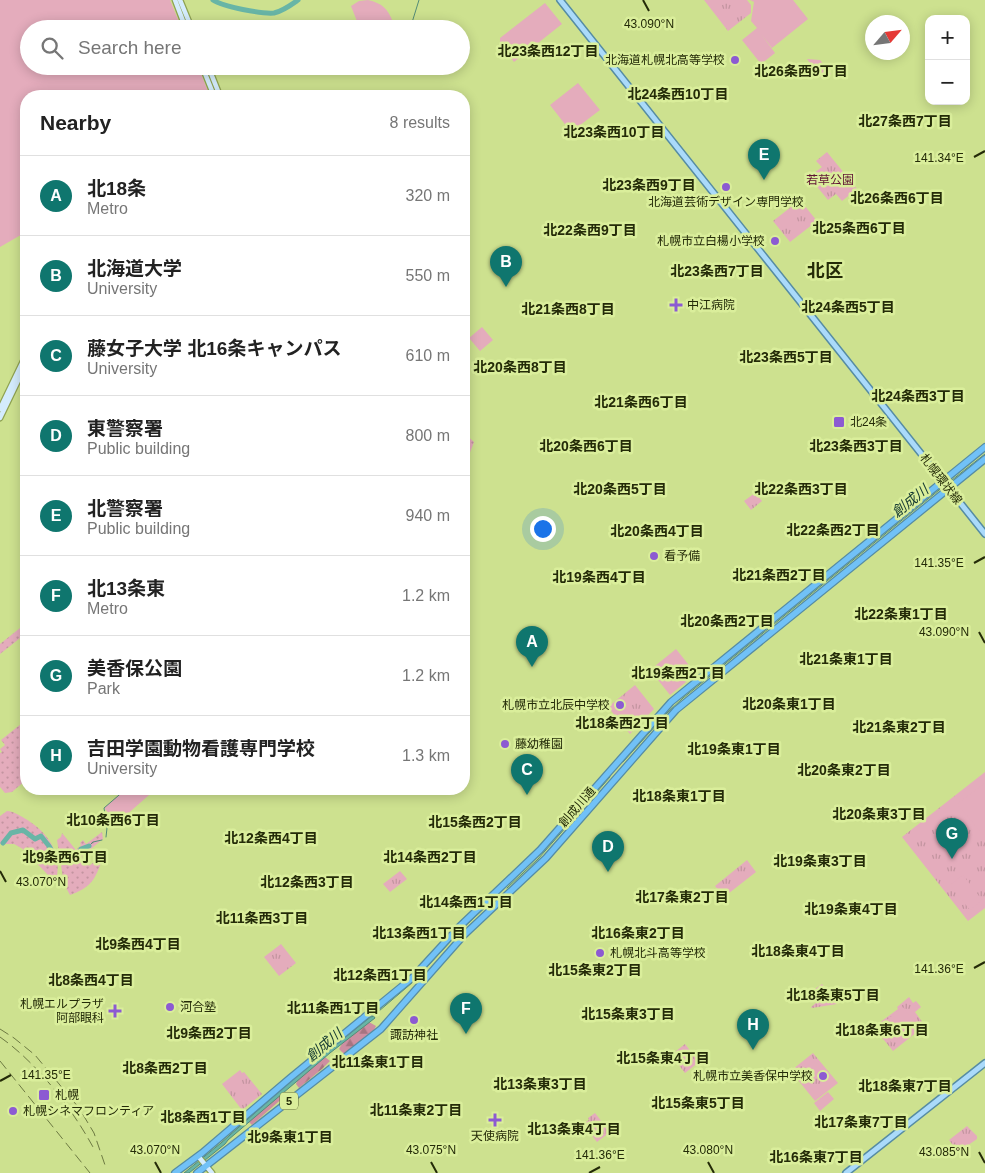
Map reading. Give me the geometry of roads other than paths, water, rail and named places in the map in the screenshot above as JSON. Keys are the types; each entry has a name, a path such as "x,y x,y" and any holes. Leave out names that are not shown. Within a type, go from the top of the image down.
{"highway":[{"name":"創成川通","path":"175,1173 202,1161 381,1029 464,935 546,858 676,710 946,485 985,447"},
{"name":"創成川通","path":"198,1173 202,1161 290,1078 412,978 458,928 540,850 671,702 946,485 985,459"}],"main road":[{"path":"174,0 182,20"},
{"path":"180,0 188,20"},
{"name":"札幌環状線","path":"560,0 985,534"},
{"path":"206,75 212,90"},
{"path":"212,75 218,90"},
{"path":"0,409 20,367"},
{"path":"0,418 20,376"},
{"path":"846,1173 985,1063"},
{"path":"202,1161 212,1173"}],"water":[{"path":"373,1015 375,1018 330,1053 225,1144 189,1173 184,1173 292,1080"}],"waterway":[{"path":"213,0 234,7 268,13 281,11 298,0"},
{"path":"413,20 419,0"},
{"name":"創成川","path":"947,484 985,454"},
{"name":"創成川","path":"623,762 683,698 944,486"},
{"name":"創成川","path":"507,888 538,859 610,777"},
{"path":"106,837 107,828 104,808 119,795"},
{"path":"3,843 11,833 23,830 35,839 41,836 57,860"},
{"path":"89,846 93,842 102,840"},
{"path":"61,861 89,846"},
{"name":"創成川","path":"372,1017 413,982 462,929 490,903"}],"railway":[{"path":"0,1029 35,1055 79,1108 94,1133 106,1168"},
{"path":"0,1037 27,1060 64,1101 93,1147"},
{"path":"0,1061 90,1173"}],"place":[{"name":"北海道札幌北高等学校","path":"735,60"},
{"name":"北警察署","path":"764,180"},
{"name":"北海道芸術デザイン専門学校","path":"726,187"},
{"name":"札幌市立白楊小学校","path":"775,241"},
{"name":"北海道大学","path":"506,287"},
{"name":"中江病院","path":"676,305"},
{"name":"北24条","path":"839,422"},
{"name":"看予備","path":"654,556"},
{"name":"北18条","path":"532,667"},
{"name":"札幌市立北辰中学校","path":"620,705"},
{"name":"藤幼稚園","path":"505,744"},
{"name":"藤女子大学 北16条キャンパス","path":"527,795"},
{"name":"美香保公園","path":"952,859"},
{"name":"東警察署","path":"608,872"},
{"name":"札幌北斗高等学校","path":"600,953"},
{"name":"河合塾","path":"170,1007"},
{"name":"札幌エルプラザ 阿部眼科","path":"115,1011"},
{"name":"諏訪神社","path":"414,1020"},
{"name":"北13条東","path":"466,1034"},
{"name":"吉田学園動物看護専門学校","path":"753,1050"},
{"name":"札幌市立美香保中学校","path":"823,1076"},
{"name":"札幌","path":"44,1095"},
{"name":"札幌シネマフロンティア","path":"13,1111"},
{"name":"天使病院","path":"495,1120"}],"district":[{"name":"北23条西12丁目","path":"548,51"},
{"name":"北26条西9丁目","path":"801,71"},
{"name":"北24条西10丁目","path":"678,94"},
{"name":"北27条西7丁目","path":"905,121"},
{"name":"北23条西10丁目","path":"614,132"},
{"name":"北23条西9丁目","path":"649,185"},
{"name":"北26条西6丁目","path":"897,198"},
{"name":"北25条西6丁目","path":"859,228"},
{"name":"北22条西9丁目","path":"590,230"},
{"name":"北23条西7丁目","path":"717,271"},
{"name":"北区","path":"825,271"},
{"name":"北24条西5丁目","path":"848,307"},
{"name":"北21条西8丁目","path":"568,309"},
{"name":"北23条西5丁目","path":"786,357"},
{"name":"北20条西8丁目","path":"520,367"},
{"name":"北24条西3丁目","path":"918,396"},
{"name":"北21条西6丁目","path":"641,402"},
{"name":"北20条西6丁目","path":"586,446"},
{"name":"北23条西3丁目","path":"856,446"},
{"name":"北20条西5丁目","path":"620,489"},
{"name":"北22条西3丁目","path":"801,489"},
{"name":"北22条西2丁目","path":"833,530"},
{"name":"北20条西4丁目","path":"657,531"},
{"name":"北21条西2丁目","path":"779,575"},
{"name":"北19条西4丁目","path":"599,577"},
{"name":"北22条東1丁目","path":"901,614"},
{"name":"北20条西2丁目","path":"727,621"},
{"name":"北21条東1丁目","path":"846,659"},
{"name":"北19条西2丁目","path":"678,673"},
{"name":"北20条東1丁目","path":"789,704"},
{"name":"北18条西2丁目","path":"622,723"},
{"name":"北21条東2丁目","path":"899,727"},
{"name":"北19条東1丁目","path":"734,749"},
{"name":"北20条東2丁目","path":"844,770"},
{"name":"北18条東1丁目","path":"679,796"},
{"name":"北20条東3丁目","path":"879,814"},
{"name":"北10条西6丁目","path":"113,820"},
{"name":"北15条西2丁目","path":"475,822"},
{"name":"北12条西4丁目","path":"271,838"},
{"name":"北9条西6丁目","path":"65,857"},
{"name":"北14条西2丁目","path":"430,857"},
{"name":"北19条東3丁目","path":"820,861"},
{"name":"北12条西3丁目","path":"307,882"},
{"name":"北17条東2丁目","path":"682,897"},
{"name":"北14条西1丁目","path":"466,902"},
{"name":"北19条東4丁目","path":"851,909"},
{"name":"北11条西3丁目","path":"262,918"},
{"name":"北13条西1丁目","path":"419,933"},
{"name":"北16条東2丁目","path":"638,933"},
{"name":"北9条西4丁目","path":"138,944"},
{"name":"北18条東4丁目","path":"798,951"},
{"name":"北15条東2丁目","path":"595,970"},
{"name":"北12条西1丁目","path":"380,975"},
{"name":"北8条西4丁目","path":"91,980"},
{"name":"北18条東5丁目","path":"833,995"},
{"name":"北11条西1丁目","path":"333,1008"},
{"name":"北15条東3丁目","path":"628,1014"},
{"name":"北18条東6丁目","path":"882,1030"},
{"name":"北9条西2丁目","path":"209,1033"},
{"name":"北15条東4丁目","path":"663,1058"},
{"name":"北11条東1丁目","path":"378,1062"},
{"name":"北8条西2丁目","path":"165,1068"},
{"name":"北13条東3丁目","path":"540,1084"},
{"name":"北18条東7丁目","path":"905,1086"},
{"name":"北15条東5丁目","path":"698,1103"},
{"name":"北11条東2丁目","path":"416,1110"},
{"name":"北8条西1丁目","path":"203,1117"},
{"name":"北17条東7丁目","path":"861,1122"},
{"name":"北13条東4丁目","path":"574,1129"},
{"name":"北9条東1丁目","path":"290,1137"},
{"name":"北16条東7丁目","path":"816,1157"}],"park label":[{"name":"若草公園","path":"830,180"}]}
